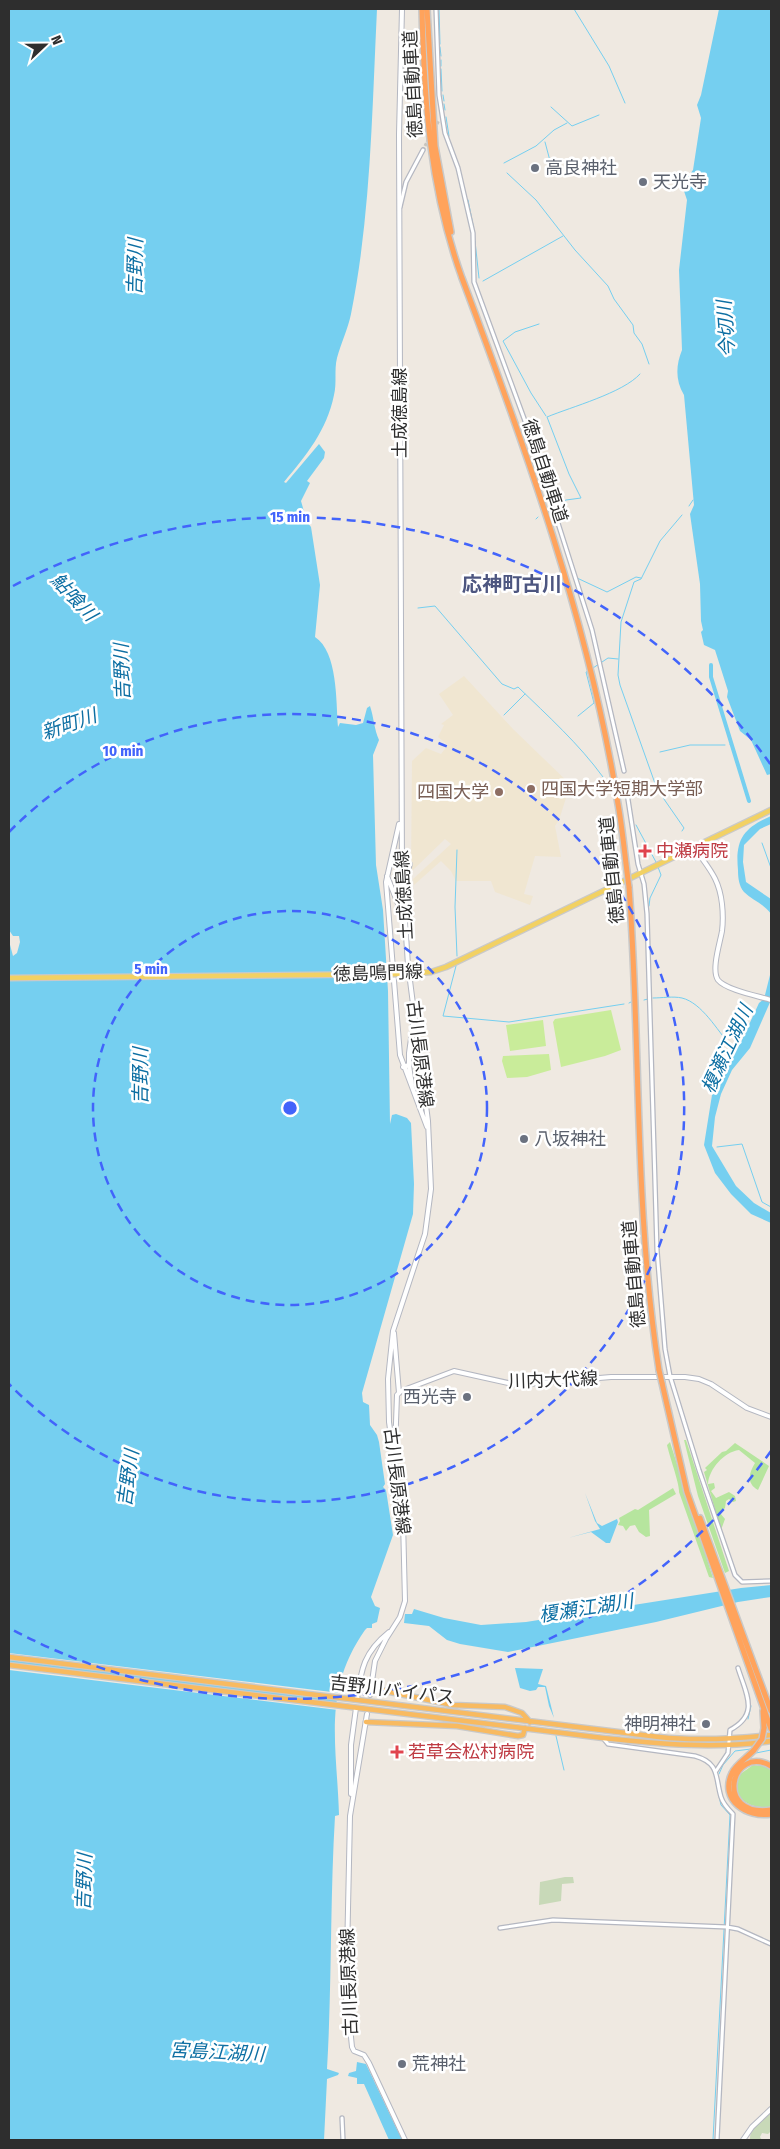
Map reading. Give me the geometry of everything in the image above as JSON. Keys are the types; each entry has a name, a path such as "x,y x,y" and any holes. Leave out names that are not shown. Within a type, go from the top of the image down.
{"highway":[{"name":"徳島自動車道","path":"422,9 424,85 430,147 444,217 461,276 525,450 579,626 612,767 629,887 646,1278 659,1370 688,1492 753,1659 771,1711"},
{"name":"徳島自動車道","path":"427,9 435,146 461,276"},
{"name":"徳島自動車道","path":"733,1610 771,1728"},
{"name":"吉野川バイパス","path":"9,1657 682,1740 729,1739 771,1735"},
{"path":"753,1659 771,1702"},
{"name":"吉野川バイパス","path":"9,1665 673,1745 729,1745 771,1741"},
{"path":"371,1688 453,1705 507,1707 522,1712 530,1722"},
{"path":"763,1703 764,1728 762,1739 731,1774 730,1792 735,1804 746,1812 760,1815 771,1814"},
{"path":"498,1718 506,1715 507,1707"},
{"path":"366,1722 457,1726 518,1736 523,1735 525,1728"},
{"path":"771,1766 757,1762 746,1764 738,1771 733,1786 735,1796 743,1805 754,1810 771,1810"}],"main road":[{"name":"土成徳島線","path":"402,9 399,134 401,817 404,920 410,974"},
{"name":"徳島鳴門線","path":"9,978 410,974 430,972 446,967 771,810"},
{"name":"土成徳島線","path":"392,973 386,888 387,876 401,817"},
{"path":"694,847 714,875 721,896 722,929 716,963 717,977 722,984 729,987 771,1000"},
{"path":"387,876 404,920"},
{"name":"古川長原港線","path":"392,973 401,1061 430,1134"},
{"name":"古川長原港線","path":"370,1695 375,1661 404,1606 406,1583 403,1520 387,1396 393,1331 427,1223 431,1184 430,1134 410,974"},
{"path":"412,1089 408,1057 415,1015"},
{"path":"401,1061 405,1062 408,1057"},
{"path":"404,1067 409,1065"},
{"name":"古川長原港線","path":"393,1331 399,1393"},
{"name":"川内大代線","path":"399,1393 454,1371 517,1385 611,1377 670,1376 699,1380 711,1384 747,1408 771,1417"},
{"path":"394,1460 396,1398 399,1393"},
{"name":"古川長原港線","path":"357,1699 366,1656 373,1646 393,1628"},
{"name":"古川長原港線","path":"352,1806 351,1745 356,1708"},
{"name":"古川長原港線","path":"367,1714 352,1806 347,1872 346,2002 351,2044 354,2051 364,2055 369,2063 405,2140"},
{"path":"743,2140 752,2127 771,2109"}],"street":[{"path":"436,9 438,84 442,115 447,139 458,168 473,233 472,264 474,282 529,432 592,630 624,771"},
{"path":"439,120 442,115"},
{"path":"400,208 406,182 423,150"},
{"path":"628,793 646,902 650,964 657,1250 664,1337 670,1376 711,1508 735,1575 742,1582 771,1580"},
{"path":"403,894 410,864"},
{"path":"716,1771 728,1753 730,1730 742,1722 749,1708 738,1668"},
{"path":"603,1738 608,1744 702,1758 710,1763 716,1771 722,1798 733,1816 725,1927 717,2140"},
{"path":"500,1928 553,1920 725,1927 742,1931 771,1944"},
{"path":"342,2118 343,2140"}],"shaded area":[{"name":"四国大学","path":"464,676 513,729 572,786 555,826 561,857 535,856 524,894 533,896 530,905 495,892 491,881 456,881 451,871 441,861 414,885 413,879 451,844 445,839 411,872 412,761 426,748 441,754 448,745 438,737 444,725 441,724 453,715 439,694"}],"green space":[{"path":"611,1010 621,1050 561,1067 553,1022 555,1019"},
{"path":"543,1020 546,1046 510,1051 506,1025"},
{"path":"549,1054 551,1070 527,1077 507,1078 502,1061 503,1056"},
{"path":"684,1440 686,1440 729,1571 725,1573 698,1496"},
{"path":"670,1442 713,1578 709,1577 679,1492 667,1445"},
{"path":"735,1443 769,1466 758,1490 750,1481 751,1470 755,1463 739,1450 728,1454 714,1467 708,1484 714,1483 715,1488 711,1491 716,1498 729,1492 735,1496 736,1501 733,1502 729,1499 726,1501 725,1508 720,1513 725,1519 721,1530 704,1472 707,1470 705,1468 722,1452"},
{"path":"673,1488 676,1494 649,1510 650,1536 646,1537 639,1532 635,1525 630,1526 626,1531 623,1526 618,1525 619,1518 635,1509 638,1510"},
{"path":"753,1765 765,1766 771,1770 771,1807 749,1804 744,1801 737,1790 739,1775"},
{"path":"573,1877 574,1883 562,1884 561,1901 539,1905 540,1882"},
{"path":"771,2112 771,2131 768,2134 762,2133 760,2137 762,2140 750,2140 754,2128"}],"water":[{"path":"9,9 377,9 367,200 358,276 351,314 337,358 335,390 331,408 315,442 284,482 286,483 319,444 325,452 324,458 307,481 310,483 301,501 307,522 311,527 320,585 315,637 323,644 332,665 338,727 340,723 356,725 363,723 367,708 370,706 379,740 373,755 376,865 383,910 388,991 390,1124 392,1115 396,1114 407,1118 411,1123 414,1184 413,1214 362,1393 363,1402 369,1405 370,1425 377,1435 379,1442 385,1484 383,1487 386,1490 393,1535 371,1597 375,1606 380,1608 377,1622 372,1624 372,1628 365,1630 351,1653 337,1697 335,1742 339,1815 335,1816 333,1848 327,2069 339,2073 327,2079 324,2140 9,2140 9,941 13,956 17,953 20,942 19,936 13,936 9,930"},
{"name":"今切川","path":"719,9 771,9 771,774 767,775 751,740 740,731 727,697 728,691 715,650 704,645 701,632 703,630 700,584 690,514 694,505 684,395 679,384 677,372 682,350 679,270 687,200 684,191 685,181 693,170 701,118 697,105 701,95"},
{"path":"771,816 771,824 760,829 744,845 743,862 746,882 771,899 771,914 765,907 742,890 737,859 743,836 754,825"},
{"path":"771,971 771,1000 750,1048 732,1070 721,1094 715,1117 712,1146 736,1186 754,1203 771,1213 771,1223 751,1214 731,1194 715,1173 704,1145 712,1095 732,1054 741,1042 759,1003 764,999"},
{"path":"585,1493 597,1523 602,1526 617,1519 618,1522 610,1543 606,1543 591,1532 568,1538 600,1529 595,1521"},
{"path":"771,1585 771,1597 738,1602 656,1622 508,1652 460,1644 447,1640 429,1626 404,1623 405,1614 412,1614 414,1609 444,1618 481,1625 526,1622 741,1588"},
{"path":"515,1668 543,1669 538,1684 546,1686 554,1718 545,1687 538,1687 536,1690 530,1691 520,1688"},
{"path":"357,2062 366,2064 402,2140 389,2140 364,2084 357,2084 357,2078 348,2076 349,2073 356,2071"}],"pier":[{"path":"9,1653 340,1693 339,1700 9,1660"},
{"path":"9,1663 339,1703 338,1710 9,1670"}],"waterway":[{"path":"439,9 440,44"},
{"path":"574,9 609,66 625,103"},
{"path":"440,47 441,56"},
{"path":"441,60 441,66"},
{"path":"441,69 442,91"},
{"path":"443,95 444,101"},
{"path":"444,104 445,110"},
{"path":"551,107 572,126 599,115"},
{"path":"446,117 449,136"},
{"path":"504,163 536,146 554,130 567,123"},
{"path":"450,142 455,155"},
{"path":"545,142 553,172"},
{"path":"507,173 536,200 575,250 608,286 614,299 633,325 634,333 642,344 649,364"},
{"path":"468,200 473,225"},
{"path":"483,281 563,236"},
{"path":"475,241 479,278"},
{"path":"539,324 515,332 503,341 531,393 546,416"},
{"path":"558,504 566,500 581,498 569,474 547,417 622,387 640,374"},
{"path":"689,506 693,500"},
{"path":"682,515 660,541 641,579 634,582 621,622 618,675 657,789 684,828 682,831"},
{"path":"577,578 607,592 636,577 641,578"},
{"path":"418,608 435,606 502,684 514,689 518,687 573,742 603,777"},
{"path":"593,668 608,658 618,659"},
{"path":"711,665 711,677 749,801"},
{"path":"578,716 594,703 586,672 589,671"},
{"path":"504,715 525,694"},
{"path":"660,752 690,745 725,745"},
{"path":"636,825 656,862"},
{"path":"762,843 771,868"},
{"path":"457,850 455,907 457,956"},
{"path":"649,906 650,898 661,875 658,867"},
{"path":"456,966 443,1016 509,1022 624,1004"},
{"name":"榎瀬江湖川","path":"653,998 679,997 696,1005 730,1045"},
{"path":"644,1000 648,999"},
{"path":"717,1147 742,1144 762,1202 771,1207"},
{"path":"748,1719 751,1706"},
{"path":"556,1736 564,1770"},
{"path":"719,1774 723,1765 735,1751 751,1749"},
{"path":"756,1753 771,1750"},
{"path":"713,2140 730,1815 721,1805 716,1783"}],"tunnel":[{"path":"435,128 439,120"},
{"path":"423,150 429,138"}],"place":[{"name":"高良神社","path":"535,168"},
{"name":"天光寺","path":"643,182"},
{"name":"四国大学短期大学部","path":"531,789"},
{"name":"四国大学","path":"499,792"},
{"name":"中瀬病院","path":"645,851"},
{"name":"八坂神社","path":"524,1139"},
{"name":"西光寺","path":"467,1397"},
{"name":"神明神社","path":"706,1724"},
{"name":"若草会松村病院","path":"397,1752"},
{"name":"荒神社","path":"402,2064"}],"district":[{"name":"応神町古川","path":"512,584"}],"water label":[{"name":"吉野川","path":"135,267"},
{"name":"鮎喰川","path":"74,597"},
{"name":"吉野川","path":"122,672"},
{"name":"新町川","path":"69,724"},
{"name":"吉野川","path":"140,1076"},
{"name":"吉野川","path":"128,1478"},
{"name":"吉野川","path":"84,1882"},
{"name":"宮島江湖川","path":"217,2052"}]}
